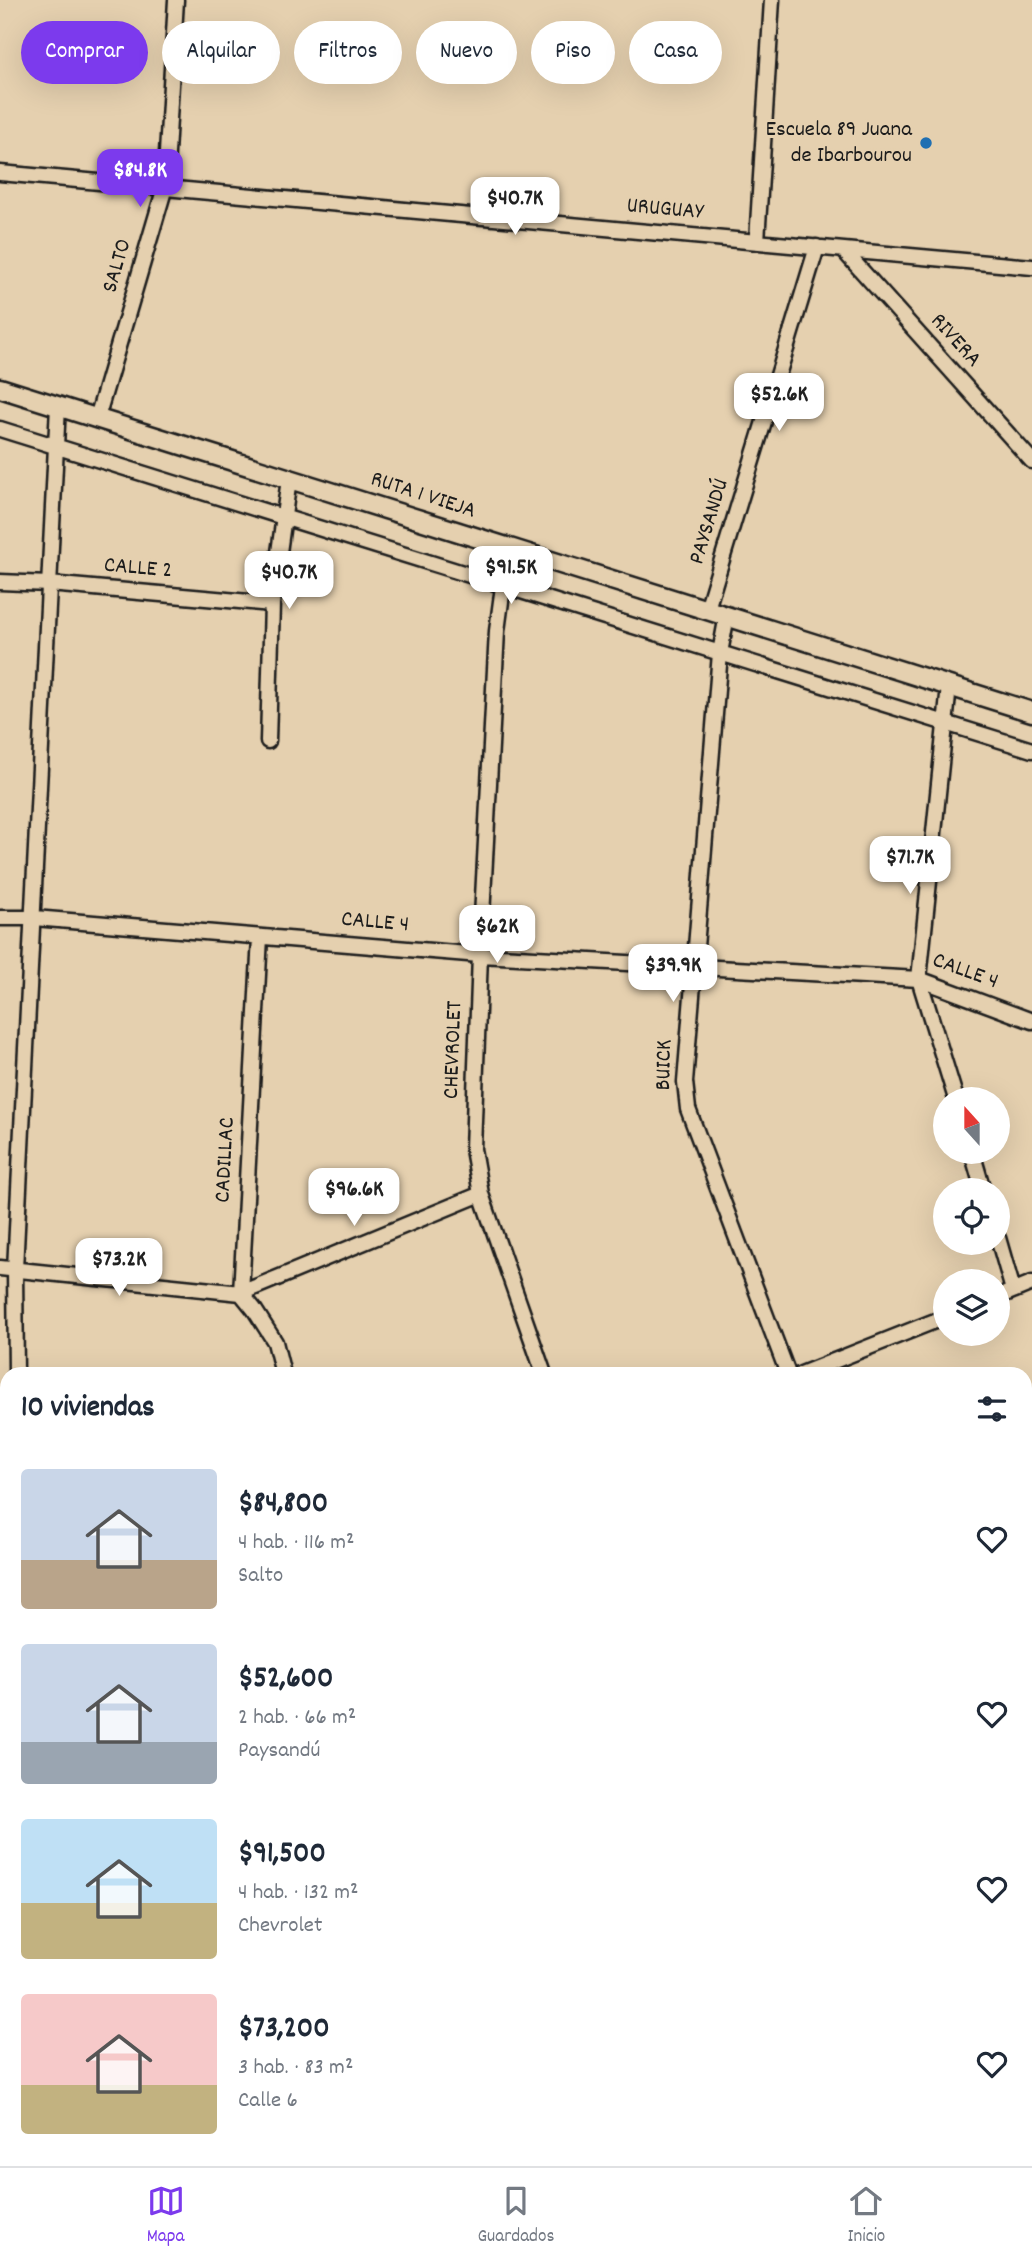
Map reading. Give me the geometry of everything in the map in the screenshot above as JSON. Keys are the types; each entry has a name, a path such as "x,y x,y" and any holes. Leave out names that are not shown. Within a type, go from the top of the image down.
{"street":[{"name":"SALTO","path":"97,418 165,187 176,0"},
{"path":"757,241 772,0"},
{"name":"URUGUAY","path":"0,173 1032,267"},
{"name":"PAYSANDÚ","path":"707,608 817,247"},
{"name":"RIVERA","path":"844,251 1032,461"},
{"name":"RUTA 1 VIEJA","path":"0,388 1032,712"},
{"path":"15,1367 7,1269 34,918 58,406"},
{"path":"0,429 1032,750"},
{"path":"268,741 272,604 289,479"},
{"name":"CHEVROLET","path":"508,549 497,631 473,1149 481,1195 542,1367"},
{"name":"CALLE 2","path":"0,582 272,604"},
{"name":"BUICK","path":"727,615 720,653 685,1082 688,1109 785,1367"},
{"path":"949,686 919,979 952,1087"},
{"name":"CALLE 4","path":"0,918 34,918 480,955 919,979 1032,1021"},
{"name":"CADILLAC","path":"241,1293 260,937"},
{"path":"7,1269 241,1293 481,1195"},
{"path":"1003,1255 1013,1290"},
{"path":"1010,1291 1032,1283"},
{"path":"241,1293 275,1342 281,1367"},
{"path":"819,1367 933,1322"}],"place":[{"name":"Escuela 89 Juana de Ibarbourou","path":"926,143"}]}
